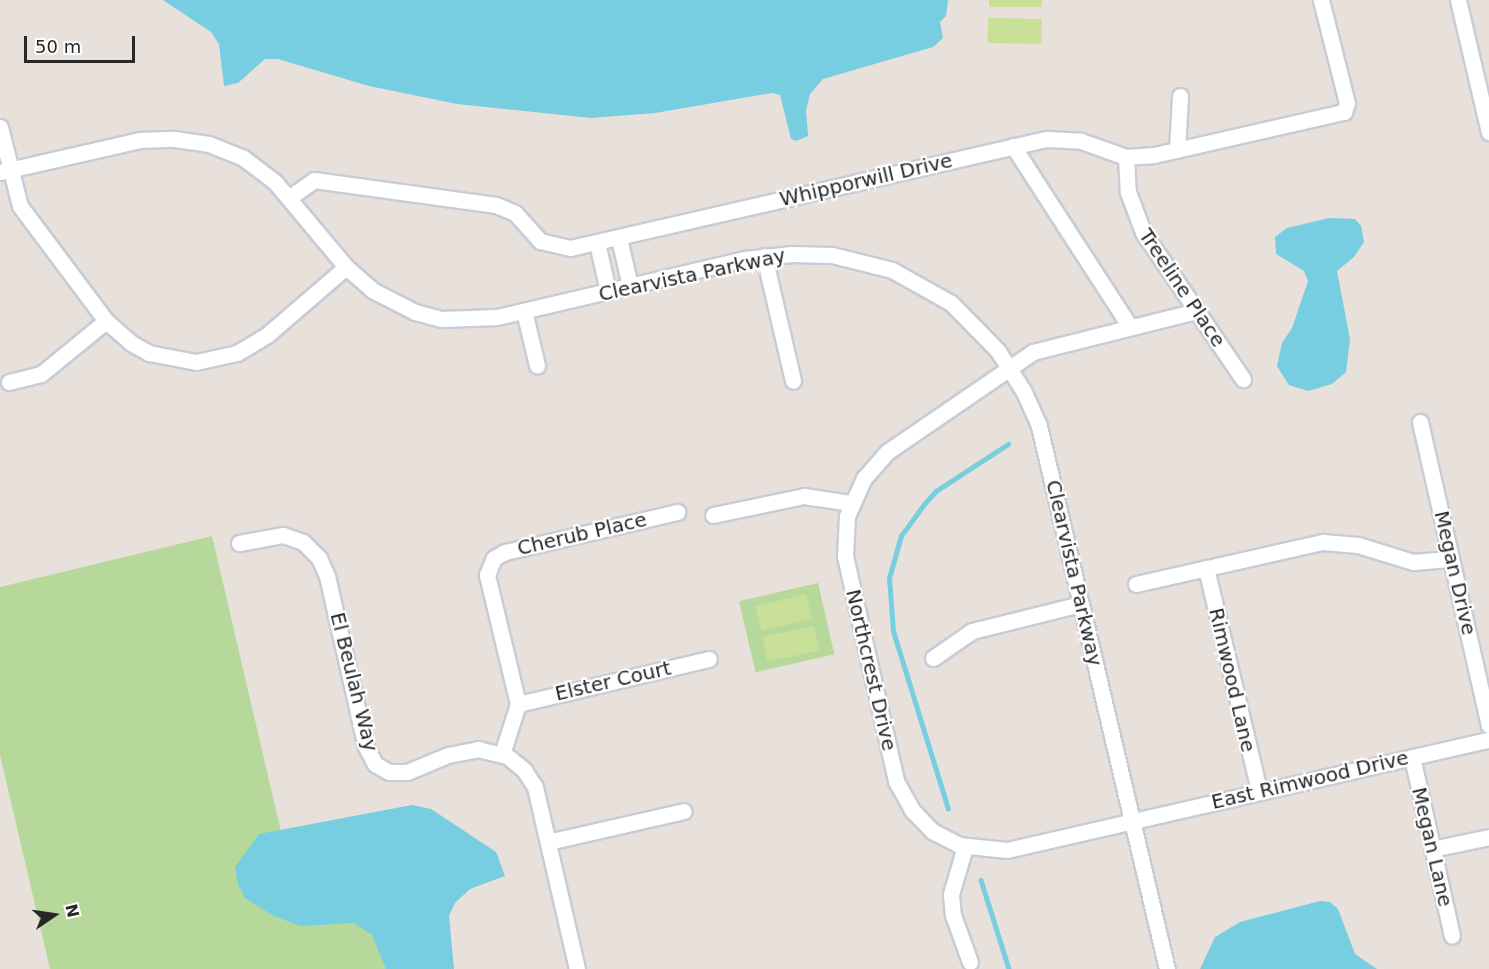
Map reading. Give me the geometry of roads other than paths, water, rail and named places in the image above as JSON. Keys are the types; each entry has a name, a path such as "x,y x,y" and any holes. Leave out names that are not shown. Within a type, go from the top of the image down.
{"street":[{"name":"Whipporwill Drive","path":"290,197 314,180 496,205 515,213 546,244 570,248 1013,146 1069,139 1126,156 1177,150 1344,112 1347,103 1321,0"},
{"path":"1458,0 1489,132"},
{"path":"1177,150 1180,96"},
{"path":"0,127 5,171 20,206 106,321 131,343 149,353 183,361 217,360 261,340 346,267"},
{"name":"Clearvista Parkway","path":"5,171 140,140 181,139 210,144 242,157 290,197 346,267 384,298 428,316 476,320 764,256 832,255 898,273 964,315 1010,368 1041,432 1167,969"},
{"path":"1013,146 1130,327"},
{"name":"Treeline Place","path":"1126,156 1128,192 1137,219 1243,380"},
{"path":"619,238 630,286"},
{"path":"597,243 608,291"},
{"path":"764,256 793,381"},
{"path":"524,311 537,365"},
{"name":"Northcrest Drive","path":"1132,820 1007,850 965,847 937,834 919,818 896,781 844,556 851,503 864,478 887,452 1010,368 1047,346 1196,311"},
{"path":"9,382 41,374 106,321"},
{"name":"Megan Drive","path":"1420,422 1489,725"},
{"path":"712,515 798,496 851,503"},
{"name":"Cherub Place","path":"518,704 487,575 491,562 505,552 677,512"},
{"name":"El Beulah Way","path":"239,543 283,535 303,542 319,558 327,576 366,747 375,764 389,772 407,772 468,750 502,754"},
{"path":"1136,584 1330,542 1358,545 1413,562 1451,559"},
{"name":"Rimwood Lane","path":"1206,568 1259,791"},
{"path":"933,658 972,631 1081,604"},
{"name":"Elster Court","path":"518,704 709,659"},
{"path":"518,704 502,754 517,763 533,782 577,969"},
{"name":"East Rimwood Drive","path":"1132,820 1489,740"},
{"name":"Megan Lane","path":"1412,757 1452,936"},
{"path":"548,842 684,811"},
{"path":"1432,849 1489,837"},
{"path":"965,847 951,894 953,915 970,962"}],"water":[{"path":"163,0 948,0 946,16 940,22 943,38 933,47 823,79 810,94 806,110 808,136 796,141 791,139 780,95 772,93 655,113 591,118 457,104 369,86 278,59 265,59 238,83 224,86 219,44 211,32"},
{"path":"1329,218 1355,219 1361,226 1364,242 1354,257 1337,271 1350,339 1346,372 1332,384 1308,391 1289,385 1277,366 1282,343 1292,328 1308,281 1304,271 1276,254 1275,237 1287,228"},
{"path":"412,805 431,809 496,852 505,876 470,889 455,903 449,916 454,969 386,969 372,935 354,923 300,926 272,915 245,898 238,884 235,867 259,834"},
{"path":"1320,901 1330,902 1338,909 1355,954 1377,969 1200,969 1215,937 1240,922"}],"waterway":[{"path":"948,809 893,631 889,578 901,536 924,504 936,491 1008,444"},
{"path":"981,880 1009,969"}]}
